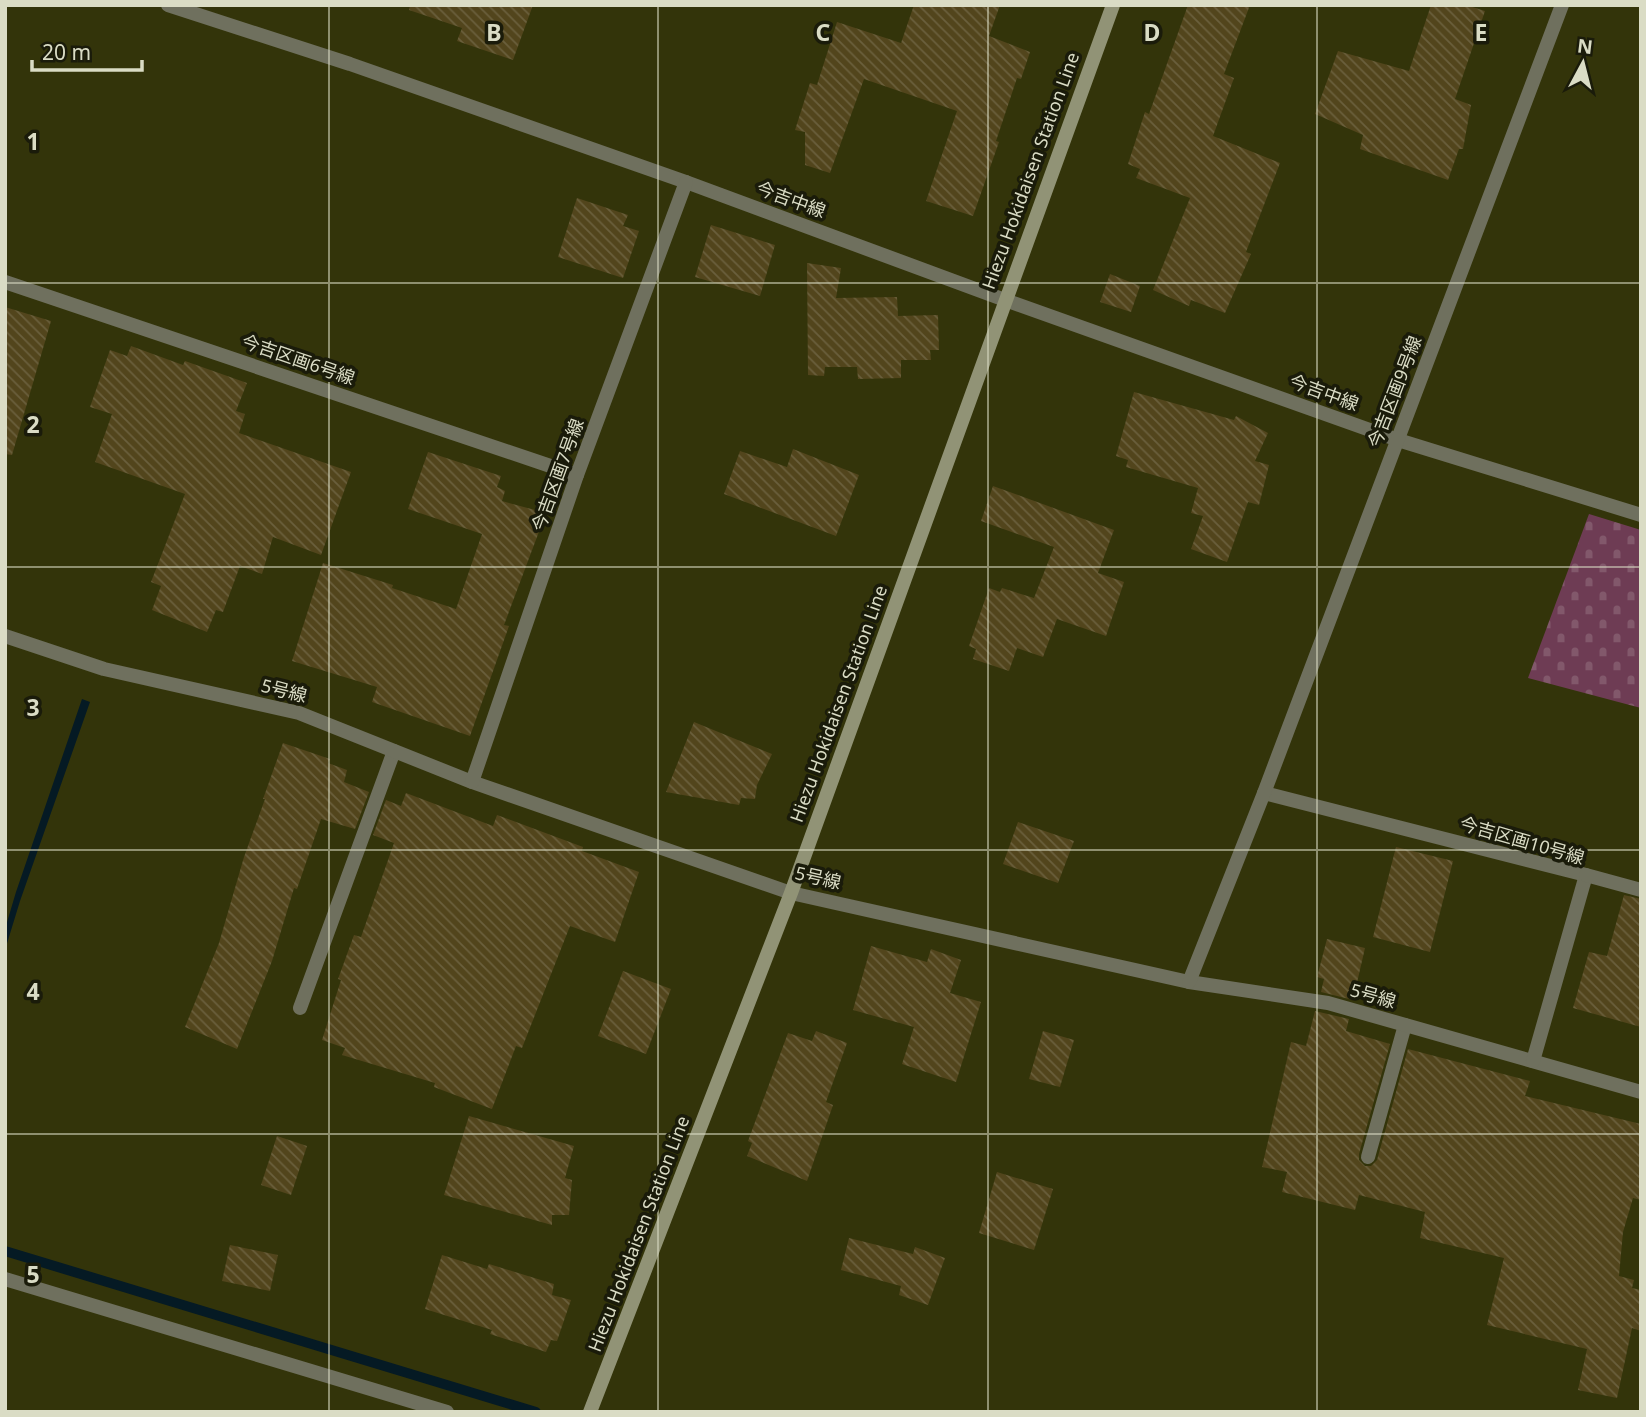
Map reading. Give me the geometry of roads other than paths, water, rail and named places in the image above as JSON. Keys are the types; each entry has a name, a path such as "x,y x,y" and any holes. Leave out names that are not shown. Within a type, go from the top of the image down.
{"main road":[{"name":"Hiezu Hokidaisen Station Line","path":"590,1412 791,892 1113,5"}],"street":[{"name":"今吉中線","path":"168,5 201,11 686,182 1004,300 1398,440 1641,515"},
{"name":"今吉区画9号線","path":"1189,982 1264,793 1562,5"},
{"name":"今吉区画7号線","path":"472,782 578,475 686,182"},
{"name":"今吉区画6号線","path":"5,282 578,475"},
{"name":"5号線","path":"5,636 104,669 299,713 472,782 791,892 1189,982 1328,1003 1641,1092"},
{"path":"300,1008 394,751"},
{"name":"今吉区画10号線","path":"1264,793 1586,875 1533,1061"},
{"path":"1586,875 1641,890"},
{"path":"1368,1157 1405,1025"},
{"path":"5,1279 447,1412"}],"water":[{"path":"82,699 90,702 5,950 5,929 16,892"}],"waterway":[{"path":"5,1251 536,1412"}]}
